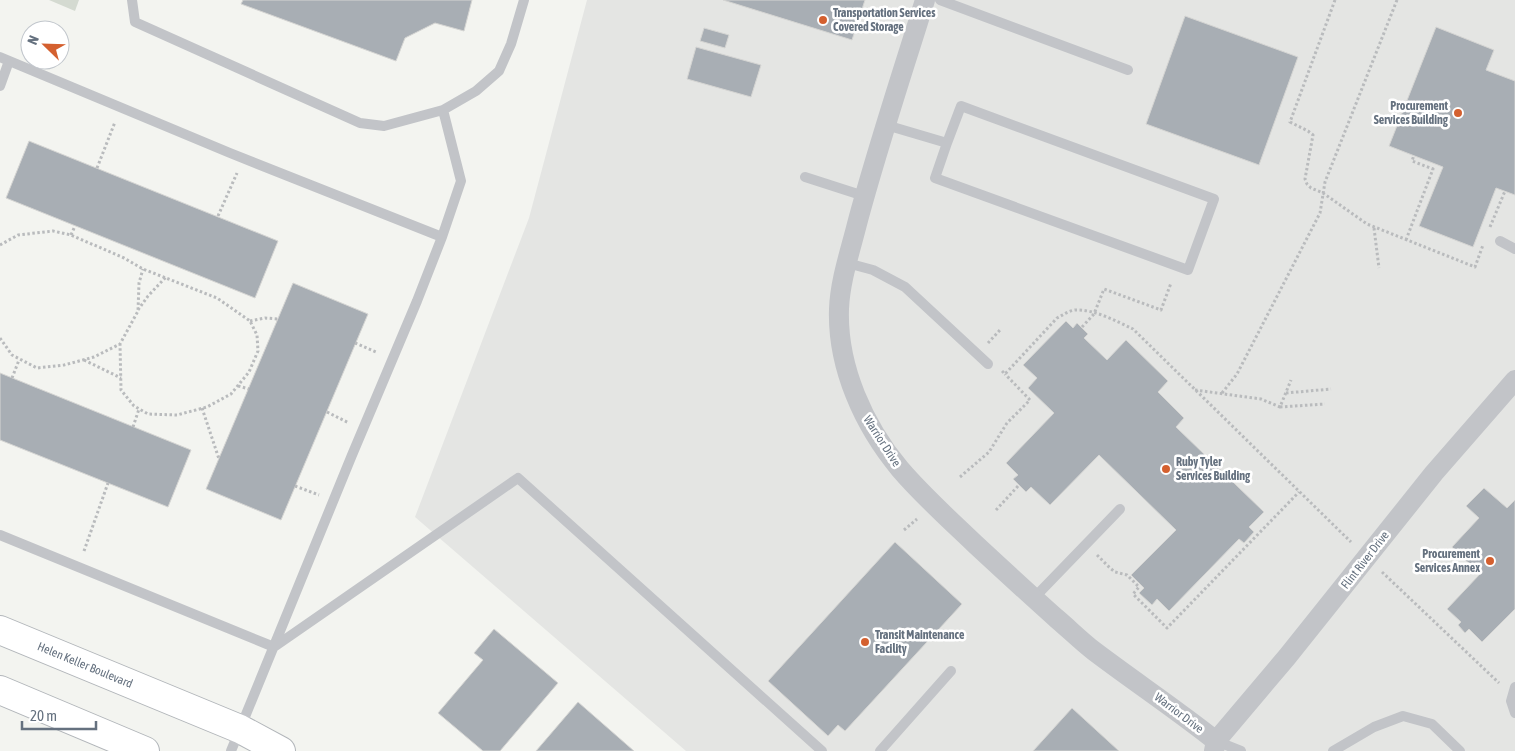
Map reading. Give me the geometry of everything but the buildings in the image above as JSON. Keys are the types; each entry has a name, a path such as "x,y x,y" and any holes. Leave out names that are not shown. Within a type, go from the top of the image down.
{"street":[{"name":"Warrior Drive","path":"925,0 864,196 847,263 839,308 840,337 854,392 882,445 900,469 933,503 1092,650 1174,708 1215,746"},
{"name":"Flint River Drive","path":"1215,746 1434,472 1515,380"},
{"name":"Helen Keller Boulevard","path":"0,630 236,740 281,751"},
{"path":"0,690 145,751"}],"lane":[{"path":"132,0 134,22 360,123 384,126 443,110 476,91 499,71 511,44 524,0"},
{"path":"940,0 1128,70"},
{"path":"0,86 5,60 243,159 442,237"},
{"path":"961,106 1214,199 1188,270 935,178 948,143 961,106"},
{"path":"236,740 362,430 417,302 461,181 443,110"},
{"path":"886,125 948,143"},
{"path":"805,177 864,196"},
{"path":"1500,241 1515,249"},
{"path":"847,263 873,270 905,287 988,364"},
{"path":"274,647 518,478 822,751"},
{"path":"1034,598 1120,509"},
{"path":"0,535 274,647"},
{"path":"880,751 951,671"},
{"path":"1515,687 1511,701 1515,713"},
{"path":"1333,751 1374,727 1403,716 1432,724 1460,751"},
{"path":"1215,746 1241,751"}],"path":[{"path":"1335,0 1290,122 1312,135 1305,179 1307,184 1311,188 1323,193 1366,224 1475,267 1485,242"},
{"path":"1222,393 1237,374 1320,213 1325,182 1397,0"},
{"path":"97,168 120,108"},
{"path":"1406,240 1434,169 1412,160 1414,156"},
{"path":"218,216 243,159"},
{"path":"1488,233 1505,191"},
{"path":"71,235 75,226"},
{"path":"1374,227 1379,268"},
{"path":"0,245 18,235 53,231 71,235 124,258 143,269 166,277 218,298 250,321 257,335 258,352 249,372 231,394 202,408 177,415 148,414 138,409 121,390 120,378 120,344 148,296 166,277"},
{"path":"138,311 139,283 143,269"},
{"path":"1082,327 1094,314 1104,289 1162,310 1165,298"},
{"path":"1005,374 1057,318 1067,312 1076,310 1094,314 1133,329 1367,558 1500,684"},
{"path":"250,321 265,318 278,319"},
{"path":"0,338 12,355 37,368 64,365 94,357 120,344"},
{"path":"355,343 393,359"},
{"path":"12,378 20,360"},
{"path":"83,360 120,378"},
{"path":"960,478 989,452 1006,424 1030,400 998,368 988,364"},
{"path":"1280,407 1291,380"},
{"path":"238,386 249,389"},
{"path":"1286,393 1331,389"},
{"path":"1194,390 1261,399 1280,407 1325,404"},
{"path":"202,408 219,459"},
{"path":"133,427 138,409"},
{"path":"326,412 362,430"},
{"path":"79,567 108,483"},
{"path":"996,510 1019,485"},
{"path":"295,486 333,501"},
{"path":"1086,544 1110,568 1115,572 1127,575 1139,587 1133,594 1167,628 1299,492"},
{"path":"904,530 922,514"}],"shaded area":[{"path":"49,0 79,0 75,11"},
{"path":"587,0 1515,0 1515,751 686,751 415,517 529,218"}],"place":[{"name":"Transportation Services Covered Storage","path":"823,20"},
{"name":"Procurement Services Building","path":"1458,113"},
{"name":"Ruby Tyler Services Building","path":"1166,469"},
{"name":"Procurement Services Annex","path":"1490,561"},
{"name":"Transit Maintenance Facility","path":"865,642"}]}
